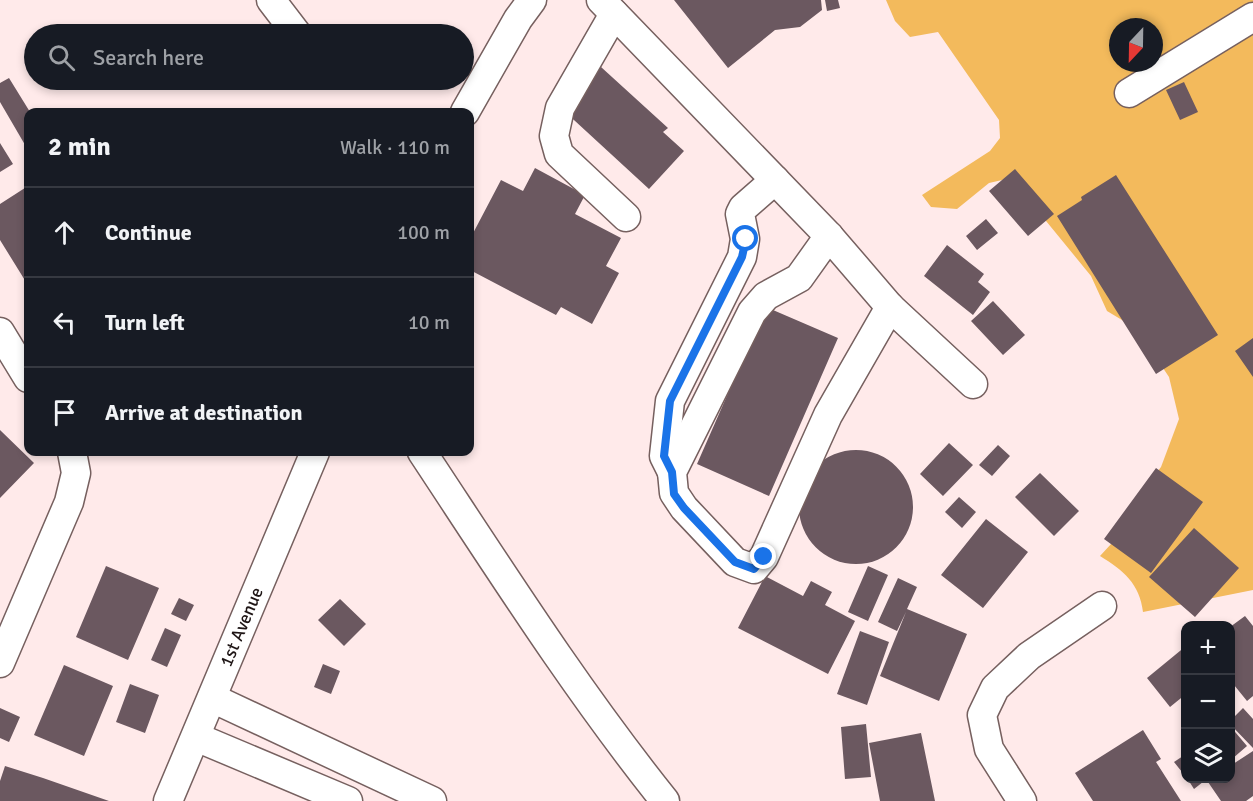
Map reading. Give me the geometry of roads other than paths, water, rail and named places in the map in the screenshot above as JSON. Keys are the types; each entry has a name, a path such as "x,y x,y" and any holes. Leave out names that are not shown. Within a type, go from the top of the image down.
{"street":[{"path":"271,0 289,24"},
{"path":"467,108 518,19 532,0"},
{"path":"626,217 559,154 555,136 560,108 607,7 829,236 890,306 973,384"},
{"path":"1129,93 1253,18"},
{"path":"775,180 740,214 746,239 742,257 670,401 664,456 672,472 674,494 684,508 735,562 754,569 764,557 828,415 890,306"},
{"path":"672,472 752,312 766,297 799,278 829,236"},
{"path":"0,332 24,371"},
{"path":"0,663 69,502 76,474 73,456"},
{"name":"1st Avenue","path":"168,801 313,456"},
{"path":"425,456 576,684 609,731 665,801"},
{"path":"1022,801 989,749 982,715 995,688 1029,656 1102,606"},
{"path":"212,698 432,801"},
{"path":"196,737 286,789 348,801"}]}
